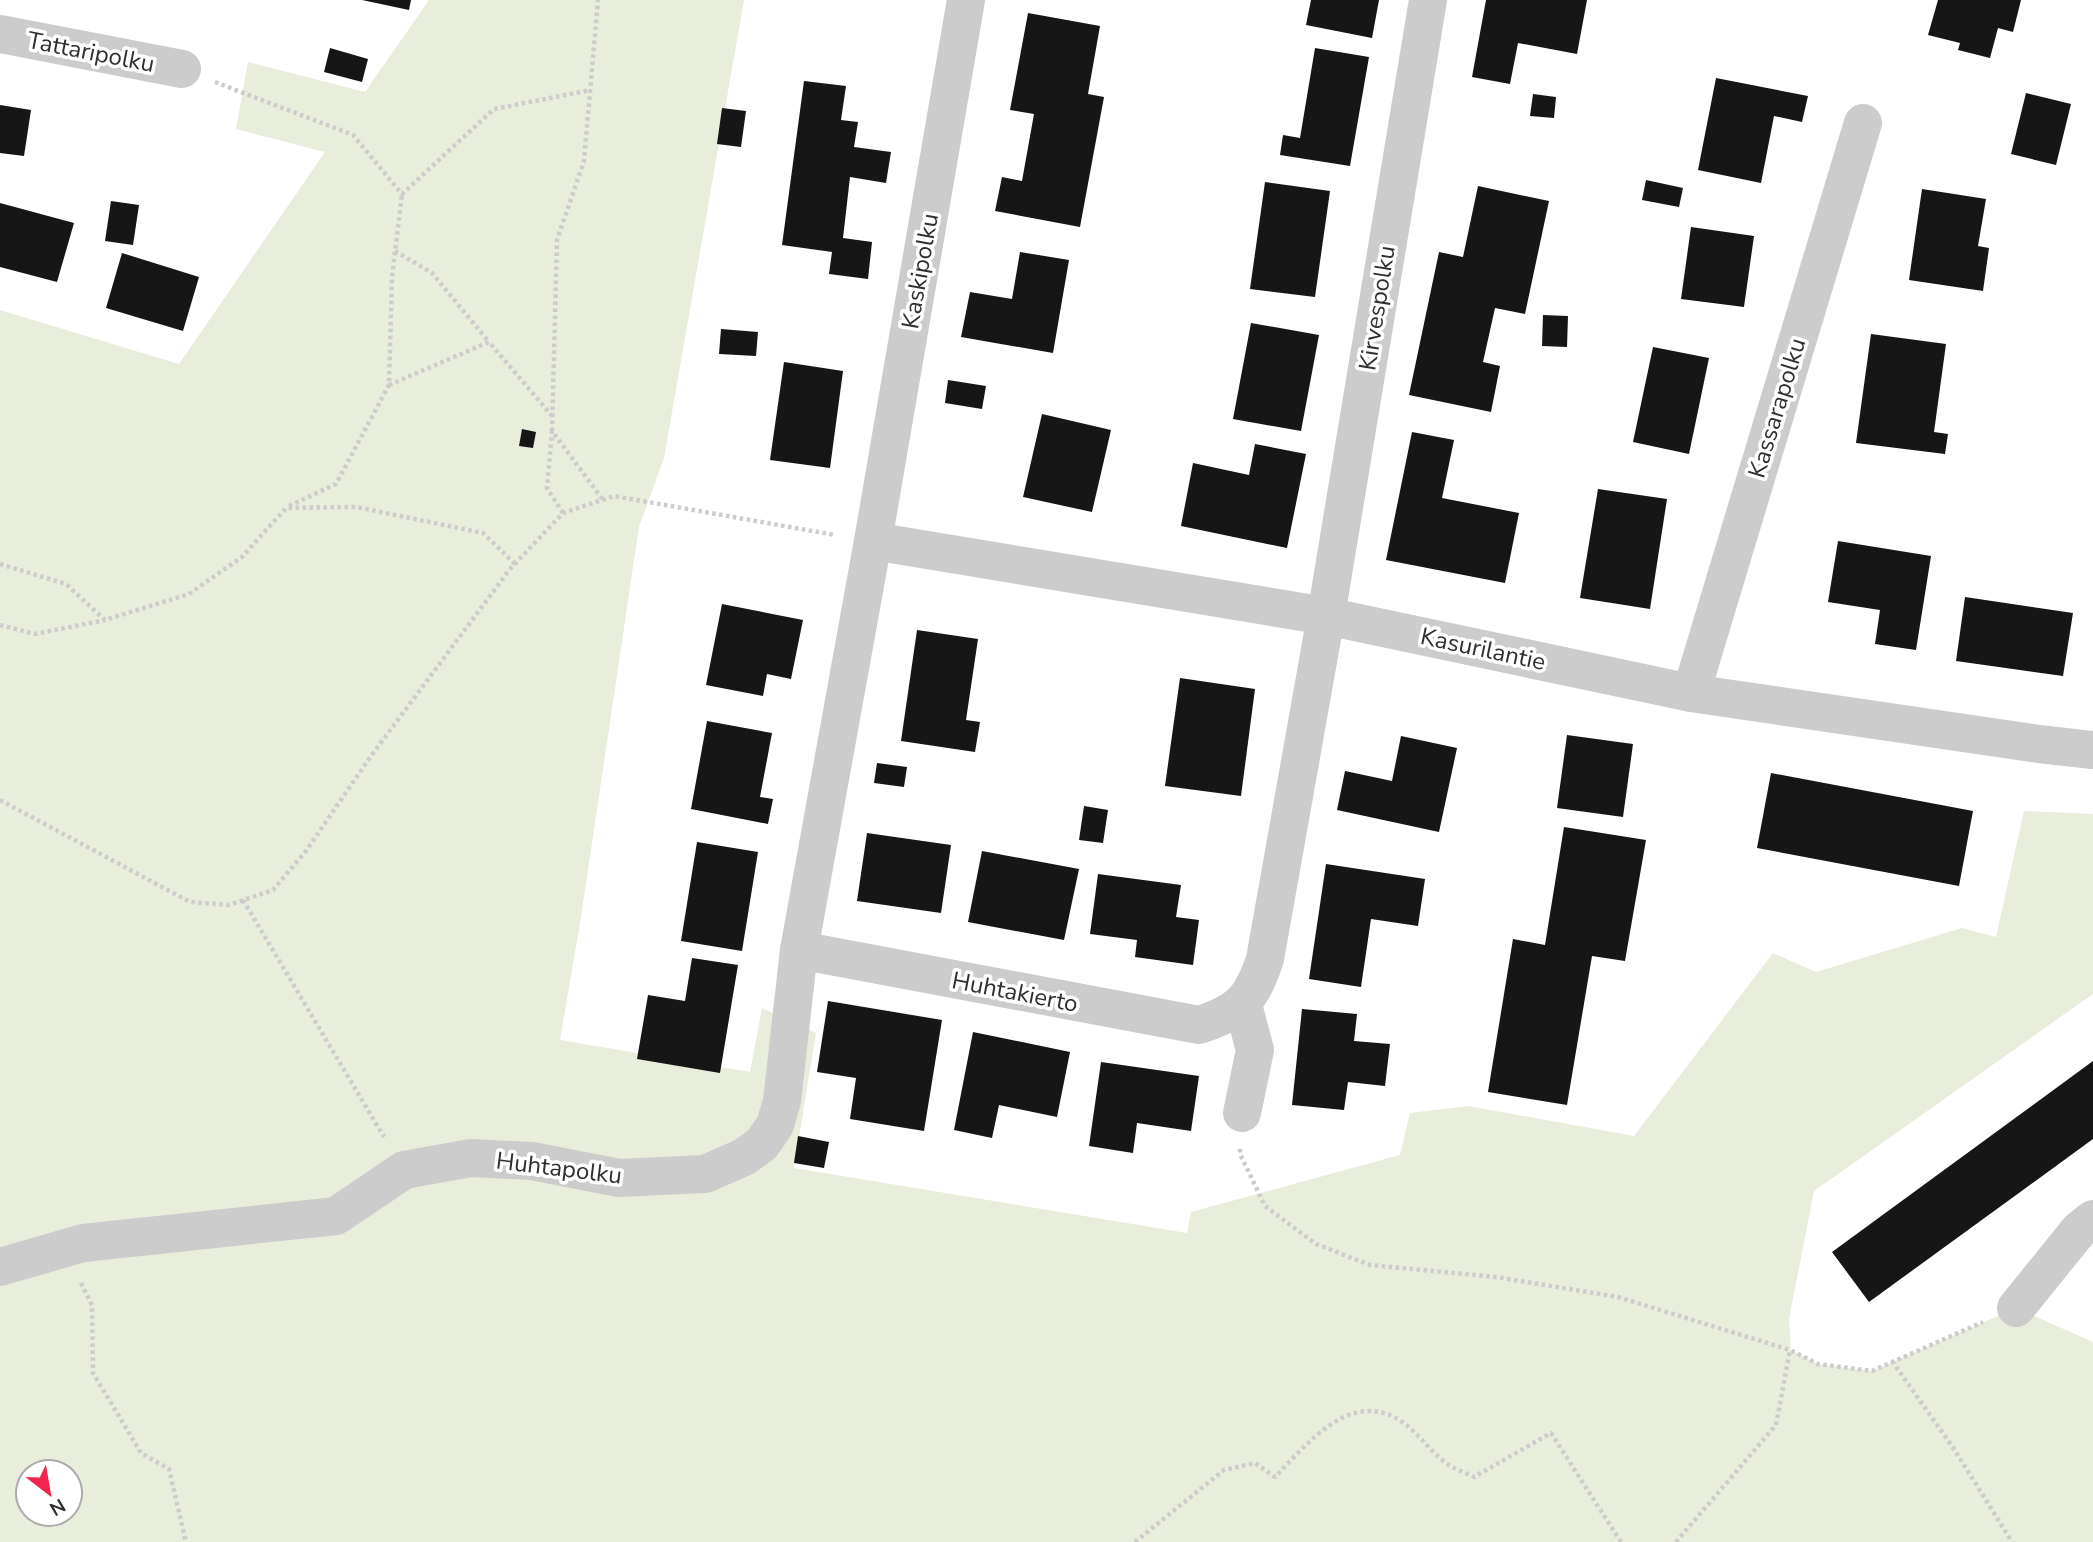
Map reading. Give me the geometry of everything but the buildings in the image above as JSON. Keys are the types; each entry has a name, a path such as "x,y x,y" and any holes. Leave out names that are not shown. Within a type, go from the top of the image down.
{"street":[{"name":"Kaskipolku","path":"873,541 966,0"},
{"name":"Kirvespolku","path":"1326,616 1429,0"},
{"name":"Tattaripolku","path":"0,34 182,69"},
{"name":"Kassarapolku","path":"1691,693 1863,123"},
{"name":"Kasurilantie","path":"873,541 1326,616 1691,693 2093,750"},
{"path":"799,950 873,541"},
{"path":"1242,1114 1255,1050 1243,1005 1257,984 1265,958 1326,616"},
{"name":"Huhtakierto","path":"799,950 1199,1026 1222,1018 1243,1005"},
{"name":"Huhtapolku","path":"0,1267 83,1243 336,1216 404,1170 471,1158 532,1161 619,1178 705,1174 744,1157 762,1144 775,1125 782,1101 799,950"},
{"path":"2016,1308 2079,1230 2093,1219"}],"path":[{"path":"563,513 547,488 553,417 557,240 584,161 598,0"},
{"path":"182,69 353,135 402,194"},
{"path":"0,625 34,634 105,620 189,594 242,556 286,508 336,484 389,385 392,277 402,194 494,109 591,90"},
{"path":"395,251 432,273 553,417"},
{"path":"389,385 489,341"},
{"path":"552,431 603,500"},
{"path":"0,800 190,902 229,905 273,890 306,851 371,756 514,564 563,513 614,496 873,541"},
{"path":"286,508 355,507 483,533 514,564"},
{"path":"0,564 66,584 105,620"},
{"path":"243,900 404,1170"},
{"path":"1242,1114 1240,1154 1265,1206 1316,1244 1370,1265 1496,1276 1618,1297 1790,1350 1818,1364 1872,1371 2016,1308"},
{"path":"64,1249 92,1305 93,1373 141,1453 169,1469 186,1542"},
{"path":"1675,1542 1776,1425 1790,1350"},
{"path":"1892,1361 1954,1448 2012,1542"},
{"path":"1135,1542 1224,1470 1255,1463 1275,1477 1320,1432 1353,1412 1379,1412 1404,1423 1448,1465 1474,1477 1551,1433 1621,1542"}],"green space":[{"path":"429,0 744,0 664,458 639,527 560,1040 750,1072 762,1008 816,1033 794,1168 1187,1233 1191,1212 1400,1155 1410,1113 1468,1106 1634,1136 1773,953 1816,972 1962,928 1996,937 2024,811 2093,814 2093,994 1814,1191 1789,1319 1791,1350 1818,1364 1872,1371 2016,1308 2093,1342 2093,1542 0,1542 0,310 179,364 325,152 236,129 248,62 365,92"}]}
